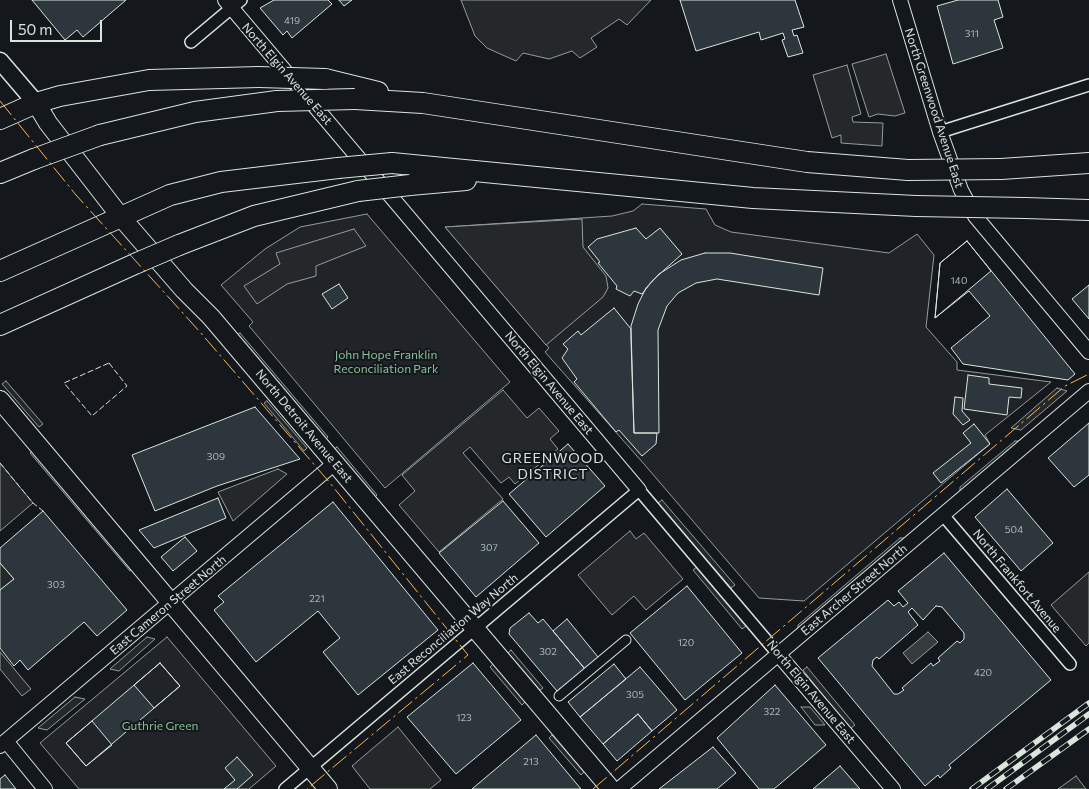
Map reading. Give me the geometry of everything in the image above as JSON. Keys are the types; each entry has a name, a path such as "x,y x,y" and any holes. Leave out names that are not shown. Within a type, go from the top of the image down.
{"highway":[{"path":"0,119 36,103 83,91 149,80 259,76 325,79 423,103 765,157 832,165 908,170 1001,169 1089,163"},
{"path":"0,173 100,135 195,112 277,101 355,99 423,103"},
{"path":"0,271 170,194 195,187 268,174 392,163 762,198 916,206 1089,210"},
{"path":"0,325 137,263 254,216 358,191 410,184 480,179 530,179 620,185"}],"main road":[{"name":"North Detroit Avenue East","path":"0,61 36,103 48,123 120,216 184,290 211,317 611,789"},
{"path":"0,400 328,789"}],"street":[{"name":"North Greenwood Avenue East","path":"900,0 940,132 961,190 975,216 1089,352"},
{"path":"191,42 233,3"},
{"name":"North Elgin Avenue East","path":"233,3 639,490 893,789"},
{"path":"940,132 1089,85"},
{"name":"East Archer Street North","path":"619,789 1089,391"},
{"name":"East Cameron Street North","path":"2,741 171,603 335,463"},
{"name":"East Reconciliation Way North","path":"285,789 639,490"},
{"name":"North Frankfort Avenue","path":"943,515 1070,664"},
{"path":"559,696 626,640"},
{"path":"2,741 45,789"}],"green space":[{"path":"642,204 706,209 715,225 731,232 889,253 917,234 934,255 926,327 957,362 957,370 1051,382 985,435 990,444 804,601 759,598 545,352 549,348 445,227 612,216 633,211"},
{"name":"John Hope Franklin Reconciliation Park","path":"367,214 510,382 385,488 249,326 253,322 221,285 265,249 300,227"},
{"name":"Guthrie Green","path":"167,637 276,766 249,789 79,789 40,743"}],"shaded area":[{"path":"461,0 651,0 627,25 619,19 591,38 597,47 580,58 572,51 549,59 523,53 516,61 487,48 475,36"},
{"path":"886,54 905,113 895,116 878,114 869,117 852,64"},
{"path":"847,65 861,114 852,117 853,122 883,123 882,146 841,143 841,135 832,138 813,75"},
{"path":"582,219 583,247 606,276 608,288 603,297 546,345 445,227"},
{"path":"354,229 366,246 316,266 316,276 287,284 257,304 244,286 280,264 276,253"},
{"path":"240,333 328,437 326,439 237,335"},
{"path":"6,381 43,424 39,427 2,384"},
{"path":"1057,388 1067,391 1021,430 1011,428"},
{"path":"503,390 527,418 539,408 559,431 550,439 558,449 515,484 509,477 501,483 470,447 463,453 503,499 439,552 399,505 415,491 402,475"},
{"path":"267,401 307,448 304,451 264,403"},
{"path":"1015,441 1020,441 960,493 960,487"},
{"path":"337,447 377,495 374,498 333,450"},
{"path":"34,449 133,568 130,571 30,453"},
{"path":"0,463 33,503 0,531"},
{"path":"278,469 287,474 233,521 218,492"},
{"path":"662,500 735,585 731,588 658,503"},
{"path":"630,531 636,539 644,533 683,579 646,610 634,596 612,615 578,575"},
{"path":"900,538 906,538 798,629 798,625"},
{"path":"0,563 14,579 0,590"},
{"path":"697,567 746,626 742,629 693,570"},
{"path":"1089,572 1089,643 1086,646 1051,605"},
{"path":"928,632 938,642 912,664 903,653"},
{"path":"147,637 155,639 119,671 110,669"},
{"path":"511,650 543,688 540,690 508,653"},
{"path":"0,652 31,689 22,696 0,669"},
{"path":"493,664 525,702 522,705 490,667"},
{"path":"807,667 855,725 850,729 803,670"},
{"path":"75,697 85,699 47,730 38,728"},
{"path":"801,707 810,707 825,725 815,725"},
{"path":"398,727 441,780 430,789 370,789 352,766"},
{"path":"552,735 584,772 581,775 549,738"},
{"path":"1076,776 1086,789 1058,789"}],"building":[{"path":"32,0 126,0 83,37 77,30 65,40"},
{"path":"274,0 328,0 332,4 292,38 287,31 283,35 260,8"},
{"path":"339,0 352,0 344,6"},
{"path":"680,0 795,0 804,27 792,30 794,36 797,35 803,53 788,57 782,40 785,39 783,33 761,40 759,32 696,51"},
{"path":"958,0 998,0 1003,17 994,20 1003,48 953,64 937,6"},
{"path":"636,228 646,239 660,228 682,254 653,280 642,294 634,291 630,296 616,289 617,286 598,263 600,262 588,247 597,239"},
{"path":"967,241 1075,374 1068,380 963,364 951,348 990,316 969,291 935,318 940,263"},
{"path":"967,241 991,271 935,318 940,263"},
{"path":"705,253 730,253 823,268 819,295 717,279 696,283 678,293 667,306 658,330 659,433 634,433 631,326 638,304 646,288 659,274 681,260"},
{"path":"339,284 348,298 332,309 322,294"},
{"path":"1089,285 1089,319 1072,299"},
{"path":"614,308 631,329 634,433 657,433 656,444 642,456 619,430 616,432 574,382 577,379 562,358 568,349 563,344 578,331 581,335"},
{"path":"968,375 989,378 989,384 1022,388 1021,398 1009,397 1007,415 964,409"},
{"path":"955,397 963,398 962,411 970,420 963,425 953,414"},
{"path":"255,407 300,459 217,486 155,511 132,455"},
{"path":"1089,423 1089,475 1074,487 1048,458"},
{"path":"974,424 990,444 941,483 933,473 971,443 963,433"},
{"path":"568,444 605,486 546,537 509,494"},
{"path":"1007,489 1053,543 1021,571 975,517"},
{"path":"218,498 226,518 154,548 139,530"},
{"path":"503,501 539,543 476,597 439,553"},
{"path":"333,502 438,630 358,695 323,652 340,638 318,611 256,662 214,610 224,602 218,596"},
{"path":"43,511 127,610 97,636 84,622 28,670 20,660 14,666 0,648 0,590 14,579 0,563 0,548"},
{"path":"185,537 197,551 173,571 161,557"},
{"path":"944,553 1051,680 949,765 951,768 940,778 938,775 925,786 818,658 888,600 894,606 899,602 903,607 908,603 898,591","holes":["936,606 942,607 964,633 964,639 960,643 957,641 938,658 940,661 933,666 931,663 902,688 904,690 894,694 872,666 873,660 877,657 879,659 918,625 908,612 912,608 923,620"]},
{"path":"687,586 742,653 685,700 630,633"},
{"path":"529,613 538,623 543,619 585,669 557,691 509,634 510,628"},
{"path":"567,619 598,657 585,669 553,631"},
{"path":"160,663 180,686 86,766 66,743"},
{"path":"160,663 180,686 154,708 134,685"},
{"path":"473,663 521,720 456,774 407,717"},
{"path":"614,664 626,679 580,717 568,702"},
{"path":"640,667 677,710 652,731 638,714 603,744 580,717"},
{"path":"775,685 826,745 774,789 759,789 717,738"},
{"path":"638,714 652,731 617,761 603,744"},
{"path":"92,721 112,745 86,766 66,743"},
{"path":"536,735 581,789 472,789"},
{"path":"713,747 736,773 717,789 659,789"},
{"path":"237,757 253,775 237,789 224,789 235,780 225,768"},
{"path":"840,766 860,789 813,789"},
{"path":"5,775 16,789 0,789 0,779"}],"railway":[{"path":"972,789 1089,703"},
{"path":"987,789 1089,714"},
{"path":"1006,789 1089,729"}],"fence":[{"path":"109,363 127,386 92,416 64,383 109,363"},
{"path":"0,463 33,503 43,511"}],"power":[{"path":"0,101 76,195 200,332 330,483 468,655 307,789"},
{"path":"593,789 1065,386 1089,374"}],"district":[{"name":"GREENWOOD DISTRICT","path":"553,466"}]}
